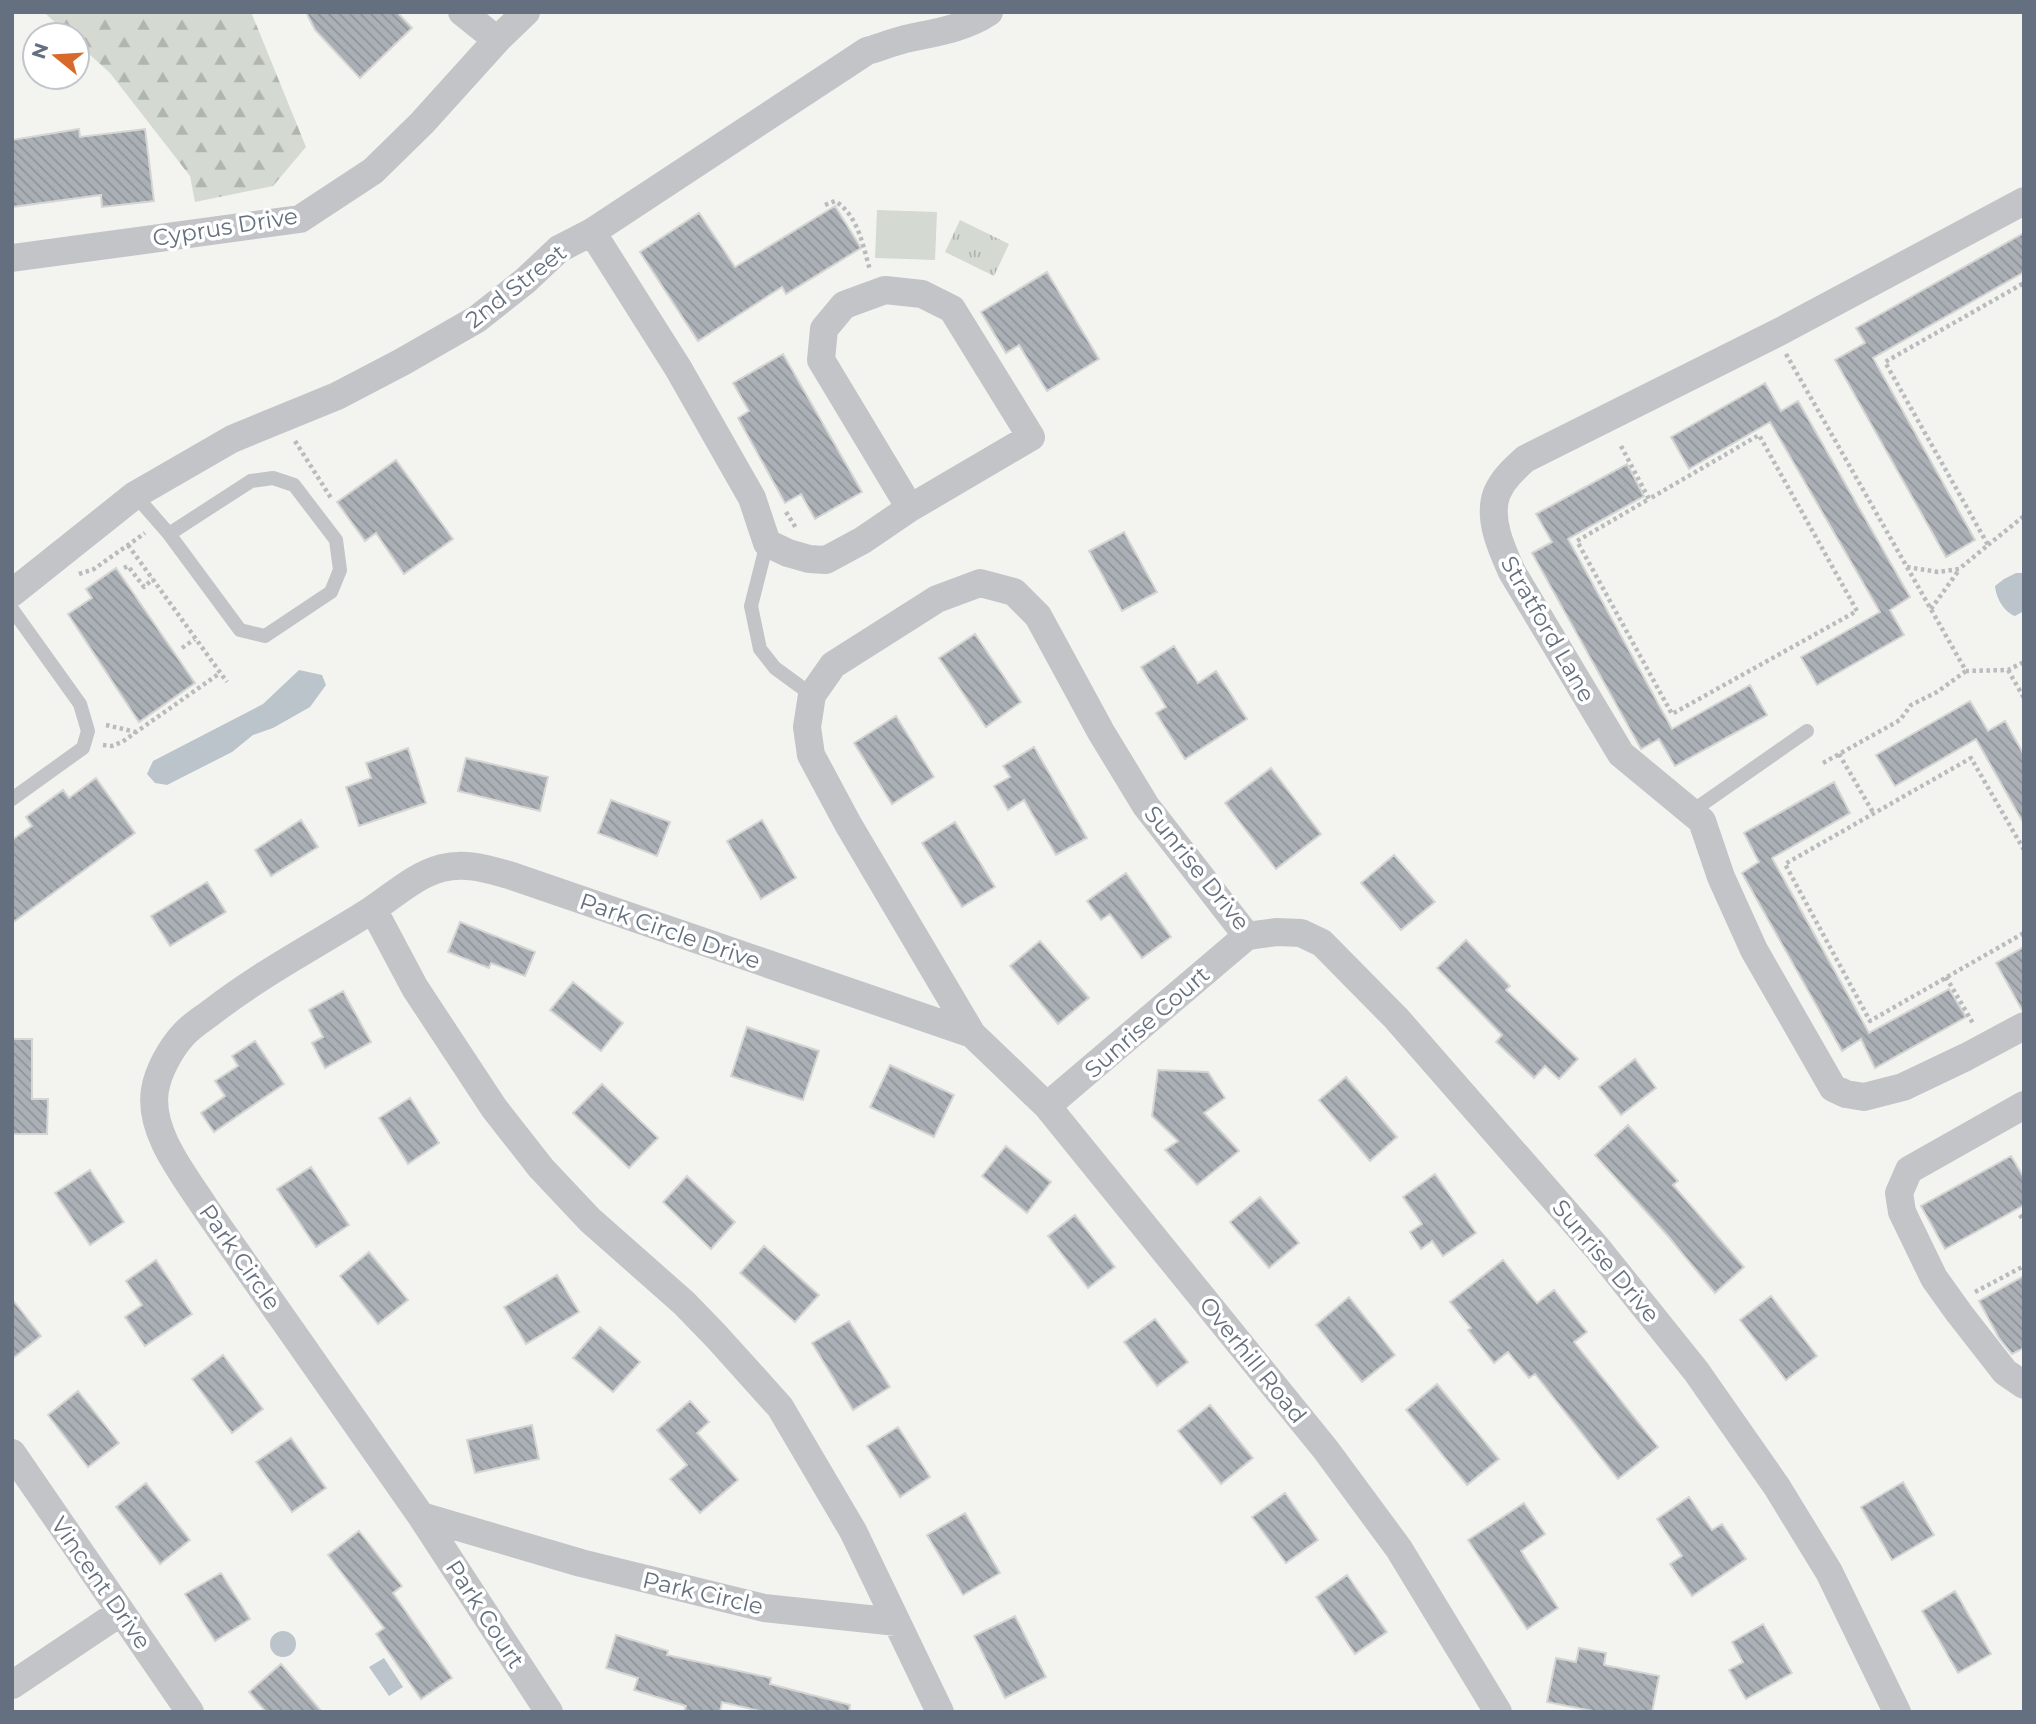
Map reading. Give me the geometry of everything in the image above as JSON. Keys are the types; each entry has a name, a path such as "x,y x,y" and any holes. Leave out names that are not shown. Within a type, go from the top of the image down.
{"street":[{"path":"462,12 497,40"},
{"name":"Cyprus Drive","path":"12,258 300,219 373,171 526,12"},
{"name":"2nd Street","path":"12,593 135,495 232,439 337,396 477,320 559,249 592,232 867,51 907,38 946,31 979,19 989,12"},
{"name":"Stratford Lane","path":"2024,201 1783,330 1525,459 1508,475 1496,494 1494,514 1497,540 1512,572 1621,754 1702,821 1721,877 1754,950 1833,1088 1846,1094 1864,1097 1903,1087 1966,1058 2024,1026"},
{"path":"592,232 678,368 751,498 767,543 808,559 827,560 1031,437 952,309 922,293 885,290 845,306 824,329 821,360 910,508"},
{"name":"Sunrise Drive","path":"972,1034 848,824 811,755 807,727 812,695 833,666 937,599 980,583 1014,592 1038,616 1101,733 1146,807 1247,936 1278,932 1301,933 1322,943 1396,1018 1598,1249 1696,1371 1777,1487 1829,1572 1896,1712"},
{"name":"Park Circle Drive","path":"373,909 394,893 438,869 454,865 472,866 509,875 972,1034"},
{"path":"373,909 415,988 494,1108 541,1168 590,1220 684,1303 780,1407 853,1531 940,1712"},
{"name":"Park Circle","path":"373,909 234,995 184,1034 163,1065 155,1091 156,1118 172,1157 206,1209 421,1516 581,1563 764,1608 897,1622"},
{"name":"Sunrise Court","path":"1047,1107 1247,936"},
{"name":"Overhill Road","path":"972,1034 1047,1107 1326,1450 1399,1549 1499,1712"},
{"path":"2024,1105 1909,1170 1899,1193 1902,1212 1934,1278 2005,1372 2024,1385"},
{"name":"Vincent Drive","path":"12,1453 190,1712"},
{"name":"Park Court","path":"421,1516 549,1712"},
{"path":"12,1685 121,1612"}],"lane":[{"path":"135,495 169,534 240,630 265,635 331,592 340,570 336,540 294,485 273,478 250,481 169,534"},
{"path":"767,543 751,606 760,649 775,668 812,695"},
{"path":"12,609 80,704 88,731 83,748 12,799"},
{"path":"1691,812 1807,732"}],"path":[{"path":"825,205 835,201 844,206 859,232 871,276"},
{"path":"1988,545 1885,362 2024,283"},
{"path":"1784,350 1966,671"},
{"path":"289,431 331,498"},
{"path":"1759,435 1857,611 1672,713 1577,541 1650,499 1759,435"},
{"path":"1621,446 1650,499"},
{"path":"1931,609 1959,569 2024,516"},
{"path":"128,545 227,682"},
{"path":"124,568 128,566 144,587 153,579"},
{"path":"1907,567 1938,572 1959,569"},
{"path":"182,648 195,639"},
{"path":"1823,763 1900,720 1911,705 1937,692 1966,671 2008,670 2024,662"},
{"path":"2008,670 2024,698"},
{"path":"103,745 112,746 136,732 220,673"},
{"path":"106,724 136,732"},
{"path":"1839,754 1874,814"},
{"path":"2024,850 1971,758 1785,864 1870,1021 2024,933"},
{"path":"1946,977 1979,1034"},
{"path":"2020,1215 2024,1221"},
{"path":"1971,1294 2024,1266"}],"green space":[{"path":"44,12 251,12 306,147 273,186 195,202 190,176 110,73 91,56 91,21 53,21"},
{"path":"877,210 937,212 935,260 875,258"},
{"path":"960,220 1009,244 994,276 945,252"}],"shaded area":[{"path":"2016,573 2024,573 2024,611 2015,616 2001,604 1995,586"},
{"path":"299,670 322,675 326,685 310,707 273,728 253,735 232,752 167,785 155,783 147,774 153,761 263,704"},
{"path":"283,1631 292,1635 296,1644 292,1653 283,1657 274,1653 270,1644 274,1635"},
{"path":"384,1658 403,1687 389,1696 369,1667"}],"building":[{"path":"306,12 397,12 412,28 360,78 315,30"},
{"path":"79,129 80,137 145,129 154,201 102,207 101,195 12,207 12,140"},
{"path":"835,206 861,248 786,294 782,287 698,341 640,252 699,213 735,267"},
{"path":"2024,233 2024,272 1873,358 1975,540 1946,557 1835,360 1865,343 1856,328"},
{"path":"1047,272 1099,359 1047,391 1019,345 1006,353 981,312"},
{"path":"783,354 862,492 815,519 801,494 785,503 738,418 749,411 733,383"},
{"path":"1765,383 1781,411 1798,401 1910,597 1890,610 1904,635 1817,685 1801,657 1880,612 1770,422 1689,469 1671,437"},
{"path":"396,460 453,539 404,574 376,533 365,541 337,502"},
{"path":"1627,464 1644,496 1568,539 1672,729 1750,685 1767,715 1675,766 1659,739 1641,749 1532,553 1552,542 1536,514"},
{"path":"1124,532 1157,592 1122,611 1089,551"},
{"path":"116,568 195,683 139,722 68,614 92,598 86,589"},
{"path":"975,634 1021,702 986,727 939,658"},
{"path":"1174,646 1198,683 1216,671 1247,719 1185,759 1156,713 1166,707 1141,667"},
{"path":"1970,701 1988,731 2005,721 2024,755 2024,824 1976,739 1895,786 1876,755"},
{"path":"896,716 934,777 892,804 854,743"},
{"path":"1034,747 1087,838 1056,855 1024,800 1008,810 994,786 1010,777 1003,766"},
{"path":"408,748 426,803 359,826 346,787 371,778 366,763"},
{"path":"466,758 548,777 540,811 458,791"},
{"path":"1271,768 1321,834 1276,869 1225,803"},
{"path":"96,778 135,833 12,923 12,840 32,826 26,817 63,790 69,798"},
{"path":"1834,782 1850,813 1772,858 1869,1033 1949,989 1966,1017 1875,1068 1861,1039 1842,1051 1742,873 1759,862 1744,833"},
{"path":"611,800 670,822 657,856 598,833"},
{"path":"301,820 318,847 271,876 255,850"},
{"path":"762,820 796,878 761,899 727,841"},
{"path":"955,822 995,887 962,907 922,843"},
{"path":"1394,855 1435,902 1401,930 1361,883"},
{"path":"1126,873 1171,937 1142,958 1110,914 1101,920 1087,901"},
{"path":"207,882 226,912 170,946 151,916"},
{"path":"460,922 535,952 525,976 491,963 489,968 448,952"},
{"path":"1466,940 1510,986 1506,990 1578,1059 1559,1079 1545,1066 1534,1078 1496,1042 1502,1035 1437,968"},
{"path":"1040,941 1089,998 1058,1024 1010,966"},
{"path":"2024,947 2024,1009 2022,1010 1996,963"},
{"path":"573,982 623,1023 601,1051 550,1010"},
{"path":"343,991 371,1042 325,1068 312,1043 323,1037 309,1010"},
{"path":"747,1027 819,1051 803,1100 731,1076"},
{"path":"12,1039 32,1039 32,1099 48,1099 47,1134 12,1134"},
{"path":"255,1041 284,1084 214,1132 201,1113 225,1096 215,1081 238,1066 232,1056"},
{"path":"1635,1059 1656,1088 1621,1115 1599,1087"},
{"path":"890,1065 954,1095 934,1137 870,1107"},
{"path":"1158,1070 1208,1072 1225,1098 1204,1113 1239,1151 1197,1185 1165,1150 1178,1141 1152,1116"},
{"path":"1346,1077 1397,1137 1370,1161 1319,1100"},
{"path":"602,1084 658,1138 629,1168 573,1113"},
{"path":"410,1098 439,1143 408,1164 379,1118"},
{"path":"1628,1125 1678,1181 1673,1185 1744,1267 1715,1293 1595,1155"},
{"path":"1006,1146 1051,1182 1027,1213 982,1176"},
{"path":"2011,1156 2024,1178 2024,1205 1945,1249 1921,1206"},
{"path":"311,1167 349,1225 316,1247 277,1189"},
{"path":"90,1170 124,1222 90,1245 55,1193"},
{"path":"1435,1174 1476,1233 1443,1256 1432,1241 1421,1249 1410,1232 1422,1224 1403,1197"},
{"path":"687,1176 735,1222 711,1249 663,1202"},
{"path":"1260,1197 1299,1243 1269,1268 1230,1222"},
{"path":"1075,1215 1115,1267 1088,1288 1048,1236"},
{"path":"764,1246 819,1295 795,1322 740,1273"},
{"path":"369,1252 408,1300 378,1324 340,1276"},
{"path":"156,1260 192,1314 145,1346 125,1317 142,1305 126,1281"},
{"path":"1503,1260 1537,1303 1554,1290 1587,1332 1574,1342 1658,1447 1618,1479 1535,1374 1529,1378 1508,1352 1494,1363 1450,1302"},
{"path":"557,1275 579,1312 526,1344 504,1307"},
{"path":"2024,1276 2024,1348 2012,1354 1999,1338 1979,1301"},
{"path":"1771,1296 1817,1356 1786,1380 1740,1320"},
{"path":"1349,1297 1395,1355 1362,1382 1316,1325"},
{"path":"12,1299 41,1336 12,1359"},
{"path":"1155,1319 1188,1362 1157,1386 1124,1342"},
{"path":"849,1321 890,1387 853,1410 812,1343"},
{"path":"600,1327 640,1362 613,1392 573,1358"},
{"path":"223,1355 263,1409 232,1433 192,1379"},
{"path":"1437,1384 1499,1459 1467,1485 1406,1410"},
{"path":"78,1391 119,1443 88,1467 48,1415"},
{"path":"690,1401 709,1422 697,1433 738,1480 700,1513 670,1479 687,1465 657,1430"},
{"path":"1210,1405 1253,1458 1221,1484 1178,1431"},
{"path":"532,1425 539,1459 475,1473 467,1440"},
{"path":"898,1427 930,1477 900,1497 867,1446"},
{"path":"291,1438 326,1488 292,1512 256,1462"},
{"path":"1903,1482 1934,1535 1892,1560 1861,1507"},
{"path":"146,1483 190,1540 160,1564 116,1507"},
{"path":"1285,1493 1318,1540 1286,1563 1252,1517"},
{"path":"1689,1497 1712,1530 1722,1524 1746,1559 1692,1596 1670,1564 1682,1556 1657,1519"},
{"path":"1524,1503 1545,1534 1521,1551 1558,1608 1527,1629 1468,1540"},
{"path":"965,1513 1000,1573 963,1595 927,1535"},
{"path":"359,1531 402,1586 393,1593 452,1678 421,1699 376,1634 384,1628 328,1555"},
{"path":"221,1573 250,1619 215,1641 185,1594"},
{"path":"1347,1575 1387,1632 1355,1654 1316,1597"},
{"path":"1955,1591 1991,1654 1958,1673 1922,1611"},
{"path":"1015,1616 1046,1677 1005,1698 974,1636"},
{"path":"1763,1624 1792,1673 1746,1699 1729,1670 1743,1662 1732,1642"},
{"path":"616,1635 668,1651 667,1655 771,1678 770,1684 850,1705 849,1712 764,1712 722,1702 720,1712 684,1712 686,1706 634,1690 638,1678 606,1668"},
{"path":"1579,1648 1606,1653 1604,1665 1659,1676 1652,1712 1598,1712 1547,1702 1556,1658 1576,1662"},
{"path":"281,1664 322,1712 266,1712 249,1692"}]}
